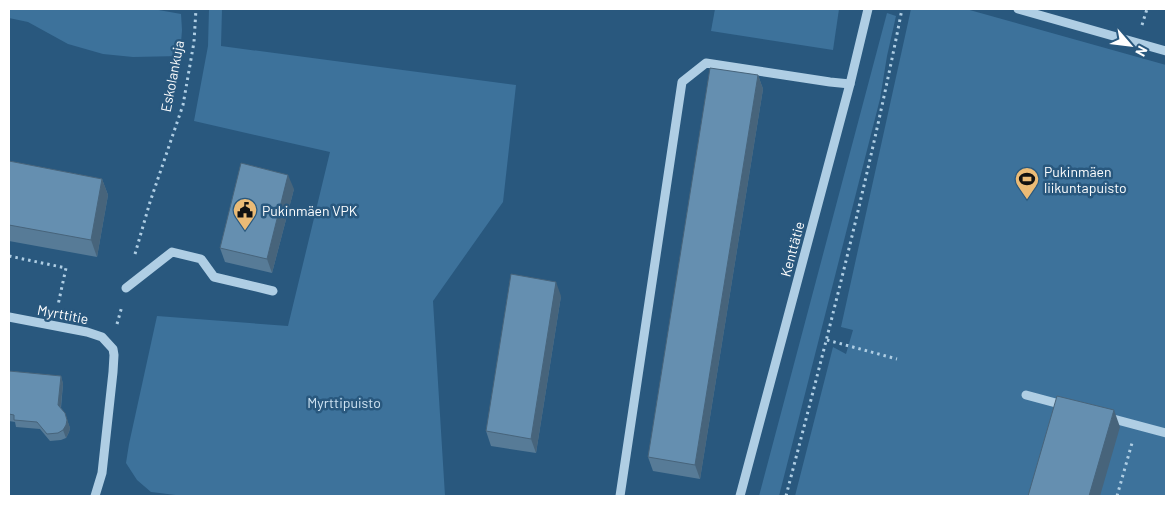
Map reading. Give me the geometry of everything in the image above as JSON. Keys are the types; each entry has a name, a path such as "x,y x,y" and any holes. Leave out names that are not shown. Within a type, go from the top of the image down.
{"street":[{"name":"Kenttätie","path":"740,496 850,84 868,9"},
{"path":"1018,9 1166,51"},
{"path":"620,496 682,82 706,63 850,84"},
{"path":"126,288 172,252 201,259 214,277 274,291"},
{"name":"Myrttitie","path":"9,317 87,332 102,337 113,349 114,355 102,473 95,496"},
{"path":"1026,395 1072,407"},
{"path":"1100,415 1166,433"}],"path":[{"name":"Eskolankuja","path":"159,175 183,105 194,42 196,9"},
{"path":"786,496 827,340 885,95 902,9"},
{"path":"1142,25 1147,9"},
{"path":"9,256 66,268 58,305"},
{"path":"827,340 897,359"},
{"path":"1117,496 1137,425"}],"green space":[{"path":"9,9 153,9 181,14 180,56 133,57 103,54 68,44 28,22 9,18"},
{"name":"Myrttipuisto","path":"209,9 222,9 221,46 516,85 503,202 433,301 445,496 184,496 151,492 137,480 126,463 157,316 288,326 330,152 194,121 208,46"},
{"path":"715,9 839,9 833,50 711,31"},
{"name":"Pukinmäen liikuntapuisto","path":"911,9 966,9 1166,65 1166,496 795,496 833,347 846,354 853,330 841,327"},
{"path":"887,13 896,16 880,99 779,496 759,496"}],"building":[{"path":"710,68 758,75 695,465 648,457"},
{"path":"9,161 102,179 91,240 9,225"},
{"path":"241,163 288,175 267,259 220,248"},
{"path":"511,274 556,282 531,439 486,431"},
{"path":"9,371 61,376 58,405 65,413 67,420 63,430 58,433 47,434 37,422 14,420 14,415 9,414"},
{"path":"1057,396 1114,410 1089,496 1028,496"}],"place":[{"name":"Pukinmäen liikuntapuisto","path":"1027,200"},
{"name":"Pukinmäen VPK","path":"245,231"}]}
